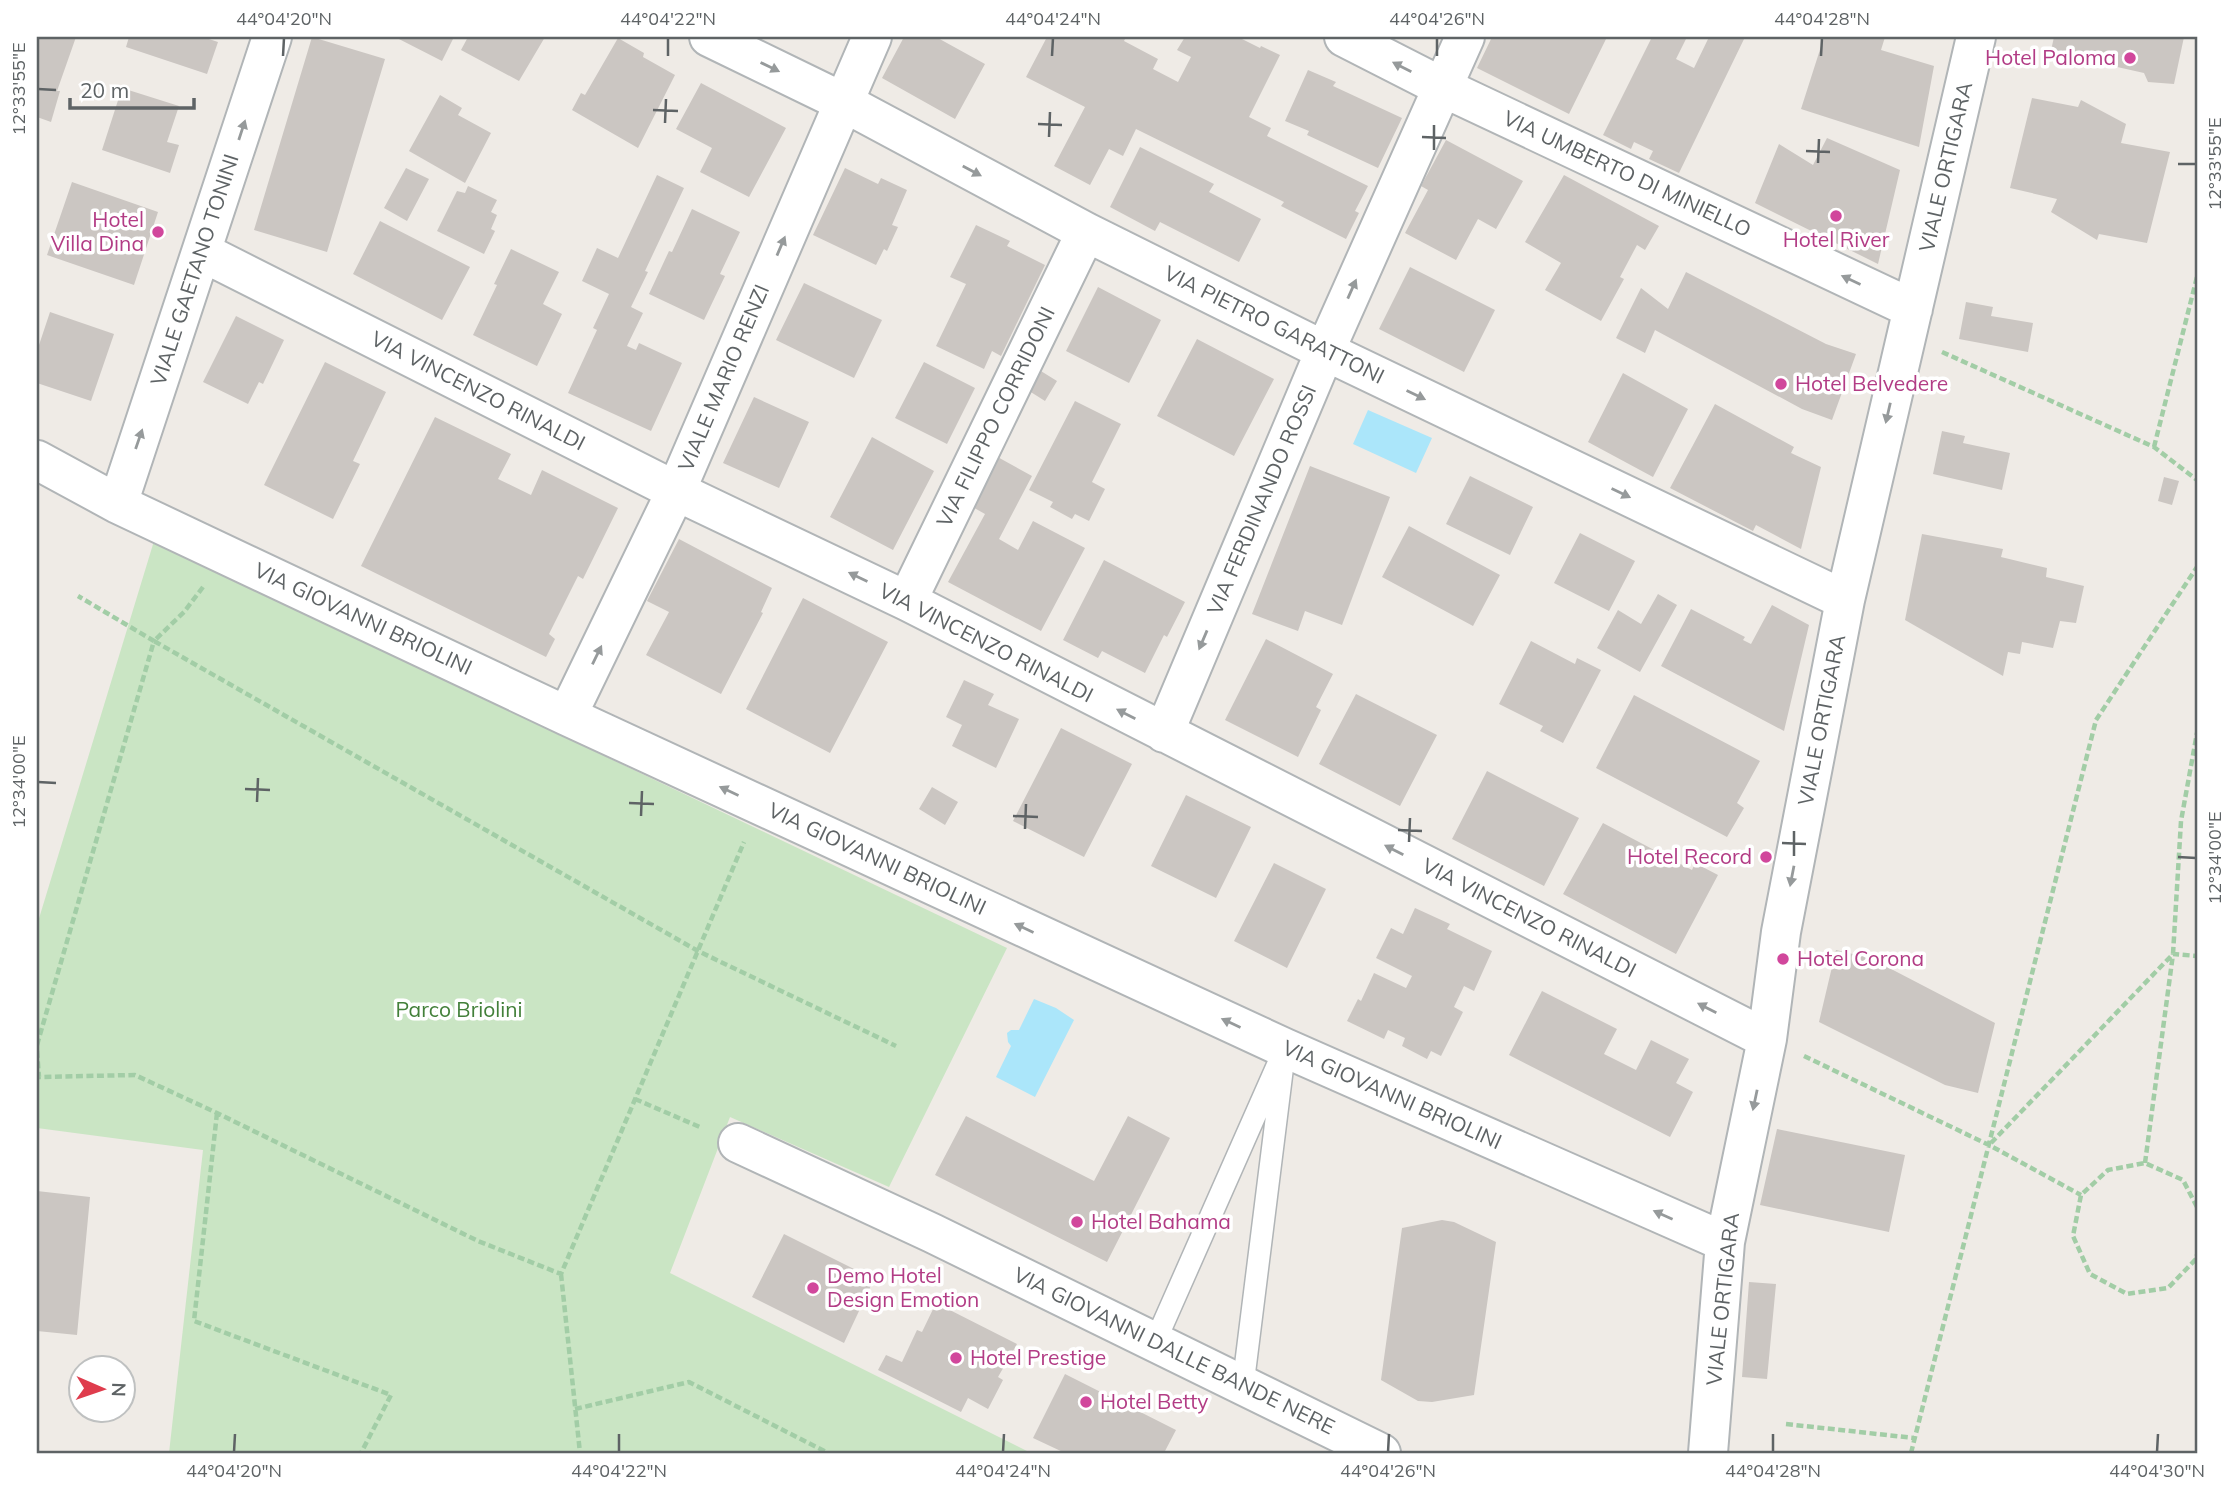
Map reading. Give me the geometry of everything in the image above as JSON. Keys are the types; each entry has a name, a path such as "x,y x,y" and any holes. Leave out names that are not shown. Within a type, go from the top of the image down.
{"street":[{"name":"VIALE GAETANO TONINI","path":"118,504 272,37"},
{"name":"VIA PIETRO GARATTONI","path":"709,37 843,102 1086,232 1325,351 1845,600"},
{"name":"VIALE MARIO RENZI","path":"567,716 676,491 872,37"},
{"name":"VIA UMBERTO DI MINIELLO","path":"1344,37 1909,324"},
{"name":"VIA FERDINANDO ROSSI","path":"1164,733 1325,351 1465,37"},
{"name":"VIALE ORTIGARA","path":"1708,1453 1725,1242 1768,1039 1781,932 1845,600 1976,37"},
{"name":"VIA FILIPPO CORRIDONI","path":"907,601 1086,232"},
{"name":"VIA VINCENZO RINALDI","path":"202,252 676,491 907,601 1768,1039"},
{"name":"VIA GIOVANNI BRIOLINI","path":"37,460 118,504 759,805 1284,1048 1725,1242"},
{"name":"VIA GIOVANNI DALLE BANDE NERE","path":"738,1143 932,1233 1381,1453"}],"lane":[{"path":"1155,1342 1284,1048"},
{"path":"1243,1385 1284,1048"}],"path":[{"path":"2154,447 2197,277"},
{"path":"1909,324 1951,356 2154,447 2197,480"},
{"path":"37,1045 154,641 184,612 228,555"},
{"path":"1911,1453 2096,720 2197,567"},
{"path":"78,596 698,951 895,1046"},
{"path":"2145,1163 2173,954 2181,821 2197,733"},
{"path":"580,1453 561,1274 759,805"},
{"path":"1989,1144 2173,954"},
{"path":"2173,954 2197,956"},
{"path":"1768,1039 1989,1144 2081,1195"},
{"path":"37,1051 38,1078 135,1075 478,1241 561,1274"},
{"path":"635,1099 738,1143"},
{"path":"218,1113 194,1321 391,1395 361,1453"},
{"path":"2197,1206 2183,1180 2145,1163 2108,1170 2081,1195 2073,1236 2090,1274 2127,1294 2168,1287 2197,1258 2197,1254"},
{"path":"575,1409 689,1382 828,1453"},
{"path":"1786,1424 1914,1438"}],"green space":[{"name":"Parco Briolini","path":"154,541 1007,948 889,1187 730,1117 670,1273 1031,1453 169,1453 203,1150 37,1128 37,925"}],"water":[{"path":"1368,410 1432,438 1416,473 1353,444"},
{"path":"1034,999 1056,1008 1074,1020 1035,1097 996,1077 1011,1046 1007,1033 1019,1030"}],"building":[{"path":"37,37 76,37 57,91 60,91 51,122 37,117"},
{"path":"129,37 203,37 218,42 207,74 126,47"},
{"path":"312,37 385,59 327,252 254,230"},
{"path":"395,37 454,37 442,61"},
{"path":"468,37 545,37 519,81 461,50"},
{"path":"904,37 936,37 985,64 955,119 882,78"},
{"path":"1047,37 1126,37 1124,41 1158,59 1153,69 1178,82 1191,57 1177,50 1185,37 1238,37 1280,55 1249,117 1271,128 1267,136 1368,186 1355,211 1359,213 1346,239 1281,206 1284,202 1136,129 1123,156 1109,149 1090,185 1054,166 1085,107 1026,77"},
{"path":"1492,37 1607,37 1569,114 1477,68"},
{"path":"1652,37 1687,37 1676,59 1694,68 1709,37 1745,37 1679,173 1649,159 1653,151 1634,142 1631,149 1603,135"},
{"path":"1824,37 1885,37 1881,50 1934,66 1919,147 1801,109"},
{"path":"2054,37 2184,37 2174,84 2148,82 2144,73 2077,58 2075,67 2050,55"},
{"path":"618,38 644,53 643,57 675,75 638,148 572,110 581,93 585,95"},
{"path":"1308,70 1336,82 1333,86 1402,118 1378,168 1307,135 1309,131 1285,121"},
{"path":"701,83 786,128 749,197 700,172 712,148 676,129"},
{"path":"122,88 179,106 167,142 179,145 170,173 102,150"},
{"path":"440,95 462,108 458,115 491,133 465,183 409,151"},
{"path":"2032,98 2078,107 2081,100 2126,124 2121,143 2170,152 2147,243 2099,234 2097,240 2051,212 2057,199 2010,188"},
{"path":"1827,138 1900,170 1878,264 1755,203 1779,144 1813,165"},
{"path":"1446,140 1523,181 1496,229 1478,219 1456,260 1405,233 1428,190 1421,186"},
{"path":"1140,147 1214,184 1209,192 1261,219 1239,262 1160,222 1155,231 1110,207"},
{"path":"406,168 429,179 407,221 384,208"},
{"path":"845,168 878,184 881,178 907,190 892,225 898,227 887,251 884,249 876,265 813,235"},
{"path":"657,175 684,188 631,307 643,313 627,346 636,350 639,343 682,363 651,431 568,393 597,330 593,328 609,294 582,281 597,248 618,258"},
{"path":"1564,175 1659,226 1645,250 1637,245 1620,277 1624,279 1601,321 1545,290 1561,263 1525,242"},
{"path":"72,182 158,212 134,285 47,255"},
{"path":"468,186 497,200 491,212 497,215 491,229 495,231 484,254 437,231 457,191 465,193"},
{"path":"692,209 740,232 720,274 725,276 704,320 649,294"},
{"path":"380,221 470,267 442,320 353,274"},
{"path":"976,225 1010,241 1007,246 1045,265 1001,356 992,351 984,369 936,346 966,284 950,277"},
{"path":"511,249 559,272 543,304 562,314 537,366 473,335"},
{"path":"1410,267 1495,310 1464,372 1379,329"},
{"path":"1686,272 1826,344 1856,354 1832,420 1802,409 1655,330 1645,353 1616,338 1641,288 1668,309"},
{"path":"804,283 882,320 854,378 776,340"},
{"path":"1098,287 1161,320 1129,383 1066,351"},
{"path":"1966,302 1993,307 1991,316 2033,323 2028,352 1959,339"},
{"path":"50,312 114,334 91,401 37,383 37,351"},
{"path":"236,316 284,340 263,384 259,382 248,404 203,382"},
{"path":"1197,339 1274,379 1234,456 1157,416"},
{"path":"325,362 386,392 353,461 360,464 333,519 264,485"},
{"path":"924,362 975,388 947,444 895,418"},
{"path":"1036,368 1057,381 1045,401 1026,389"},
{"path":"1623,373 1688,409 1653,477 1588,442"},
{"path":"754,397 809,422 779,488 723,463"},
{"path":"1075,401 1121,424 1092,482 1105,489 1089,521 1075,514 1072,519 1050,507 1053,502 1029,490"},
{"path":"1715,404 1794,447 1791,453 1821,467 1801,549 1756,525 1753,531 1670,488"},
{"path":"435,417 511,454 498,479 531,495 542,470 618,508 583,579 578,576 549,634 555,639 546,657 361,566"},
{"path":"1942,431 1965,436 1963,443 2010,453 2002,490 1933,474"},
{"path":"872,437 934,471 893,550 830,517"},
{"path":"994,455 1032,476 999,539 1018,550 1033,521 1085,548 1041,631 948,582 985,514 969,505"},
{"path":"1310,466 1390,497 1342,625 1305,611 1298,631 1252,614"},
{"path":"1470,476 1533,507 1510,555 1446,524"},
{"path":"2164,477 2179,481 2172,505 2158,501"},
{"path":"1409,526 1500,575 1473,626 1382,577"},
{"path":"1580,533 1635,561 1609,611 1554,583"},
{"path":"1922,534 2003,549 2001,557 2047,568 2046,577 2084,586 2076,623 2060,621 2053,648 2022,642 2020,654 2008,652 2003,676 1905,620"},
{"path":"679,539 772,588 761,612 763,613 721,694 646,655 669,612 647,601"},
{"path":"1104,560 1185,602 1145,673 1102,651 1098,658 1063,640"},
{"path":"1658,594 1677,605 1640,672 1597,648 1618,610 1641,624"},
{"path":"803,598 888,642 830,753 746,709"},
{"path":"1772,605 1809,625 1784,731 1661,666 1691,609 1745,637 1743,640 1751,644"},
{"path":"1266,639 1333,674 1316,707 1321,710 1298,757 1225,720"},
{"path":"1531,641 1575,664 1577,658 1601,670 1563,743 1540,731 1543,726 1499,704"},
{"path":"964,680 994,694 988,705 1019,719 996,768 952,746 962,725 946,717"},
{"path":"1356,694 1437,735 1400,806 1319,764"},
{"path":"1634,695 1760,761 1737,803 1744,808 1727,837 1596,768"},
{"path":"1061,728 1132,764 1084,857 1013,821"},
{"path":"1487,771 1579,818 1544,886 1452,839"},
{"path":"932,787 958,802 945,825 919,809"},
{"path":"1186,795 1251,827 1216,898 1151,866"},
{"path":"1603,823 1692,870 1695,863 1718,875 1676,954 1563,894"},
{"path":"1274,863 1326,889 1287,968 1234,941"},
{"path":"1415,908 1450,924 1447,929 1492,951 1474,991 1464,986 1454,1007 1463,1012 1441,1056 1431,1051 1427,1059 1402,1046 1405,1038 1388,1030 1384,1039 1347,1021 1358,999 1361,1001 1374,973 1406,988 1412,976 1376,958 1391,928 1403,934"},
{"path":"1836,950 1870,958 1995,1023 1978,1093 1945,1085 1819,1022"},
{"path":"1542,991 1617,1029 1604,1054 1636,1070 1651,1040 1689,1059 1676,1083 1693,1092 1670,1137 1509,1055"},
{"name":"Hotel Bahama","path":"966,1116 1094,1181 1128,1116 1170,1138 1107,1262 935,1175"},
{"path":"1777,1129 1905,1155 1889,1232 1760,1205"},
{"path":"37,1191 90,1197 77,1335 37,1331"},
{"path":"1442,1220 1454,1222 1496,1242 1474,1395 1432,1402 1418,1401 1381,1380 1402,1228"},
{"name":"Demo Hotel Design Emotion","path":"784,1234 874,1279 844,1343 752,1297"},
{"path":"1749,1282 1776,1284 1767,1379 1742,1377"},
{"name":"Hotel Prestige","path":"936,1303 1017,1344 998,1377 1003,1380 988,1409 968,1398 961,1412 878,1370 886,1355 902,1362 917,1330 922,1332"},
{"name":"Hotel Betty","path":"1065,1374 1176,1430 1164,1453 1065,1453 1033,1438"}],"place":[{"name":"Hotel Paloma","path":"2130,58"},
{"name":"Hotel River","path":"1836,216"},
{"name":"Hotel Villa Dina","path":"158,232"},
{"name":"Hotel Belvedere","path":"1781,384"},
{"name":"Hotel Record","path":"1766,857"},
{"name":"Hotel Corona","path":"1783,959"},
{"name":"Hotel Bahama","path":"1077,1222"},
{"name":"Demo Hotel Design Emotion","path":"813,1288"},
{"name":"Hotel Prestige","path":"956,1358"},
{"name":"Hotel Betty","path":"1086,1402"}]}
